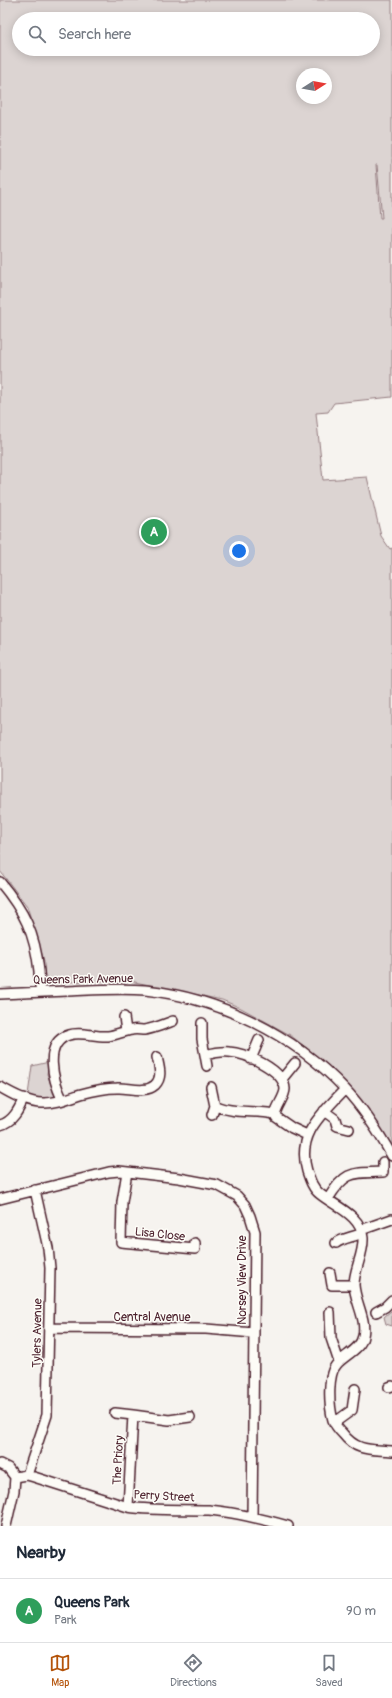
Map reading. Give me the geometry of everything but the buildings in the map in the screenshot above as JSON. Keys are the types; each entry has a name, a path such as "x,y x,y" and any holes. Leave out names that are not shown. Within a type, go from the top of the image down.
{"street":[{"path":"0,882 14,899 31,932 37,950 40,992"},
{"name":"Queens Park Avenue","path":"0,994 105,988 146,990 210,1004 254,1022 283,1039 318,1064 345,1089 368,1117 392,1156"},
{"path":"124,1017 126,1031"},
{"path":"62,1099 55,1082 52,1061 53,1053 60,1039 69,1034 106,1036 126,1031 146,1030 173,1021"},
{"path":"202,1023 202,1039 207,1066"},
{"path":"251,1059 260,1040"},
{"path":"205,1056 224,1051 231,1052 271,1068 282,1079 285,1089 284,1096 275,1114"},
{"path":"0,1087 35,1103 44,1104 94,1091 129,1084 141,1090 151,1088 156,1085 160,1075 157,1057"},
{"path":"282,1079 295,1063"},
{"path":"211,1087 215,1106 212,1115"},
{"path":"345,1089 324,1111 307,1135 304,1154 310,1179 319,1194 351,1215 362,1232 363,1243 354,1285 363,1324 363,1337 354,1350 334,1368 331,1378 331,1411 334,1423 347,1439 358,1447 392,1451"},
{"path":"0,1125 9,1121 15,1115 24,1098"},
{"path":"215,1106 232,1111 275,1114 279,1120 285,1124 307,1135"},
{"path":"324,1111 335,1119 337,1126 349,1129"},
{"path":"328,1199 339,1182 349,1174 387,1173 383,1162"},
{"name":"Norsey View Drive","path":"0,1199 109,1172 128,1172 179,1178 217,1185 236,1196 245,1205 255,1232 252,1517"},
{"name":"Lisa Close","path":"128,1172 122,1202 121,1242 195,1249"},
{"name":"Tylers Avenue","path":"27,1475 48,1415 50,1268 48,1248 35,1190"},
{"path":"336,1243 340,1240 352,1238 392,1219"},
{"path":"330,1272 332,1288 354,1285"},
{"path":"376,1312 385,1307 392,1300"},
{"path":"330,1312 331,1338 339,1362"},
{"name":"Central Avenue","path":"49,1328 206,1329 254,1333"},
{"path":"334,1423 352,1410 355,1389"},
{"path":"115,1413 169,1420 190,1416"},
{"name":"The Priory","path":"128,1507 133,1416"},
{"path":"0,1464 8,1468 15,1477 14,1491 6,1526"},
{"name":"Perry Street","path":"15,1477 27,1475 128,1507 175,1511 209,1510 252,1517 288,1526"}],"shaded area":[{"path":"0,0 392,0 392,397 334,403 328,412 316,413 323,480 367,477 381,536 390,549 392,548 392,1149 371,1114 350,1087 329,1066 290,1035 241,1008 222,1000 130,981 51,983 43,972 44,961 27,906 0,871","holes":["377,165 382,218 380,218"]},
{"path":"49,1062 47,1074 56,1097 44,1100 28,1095 32,1066"},
{"path":"392,1310 392,1326 386,1324 384,1317"}],"place":[{"name":"Queens Park","path":"154,532"}]}
